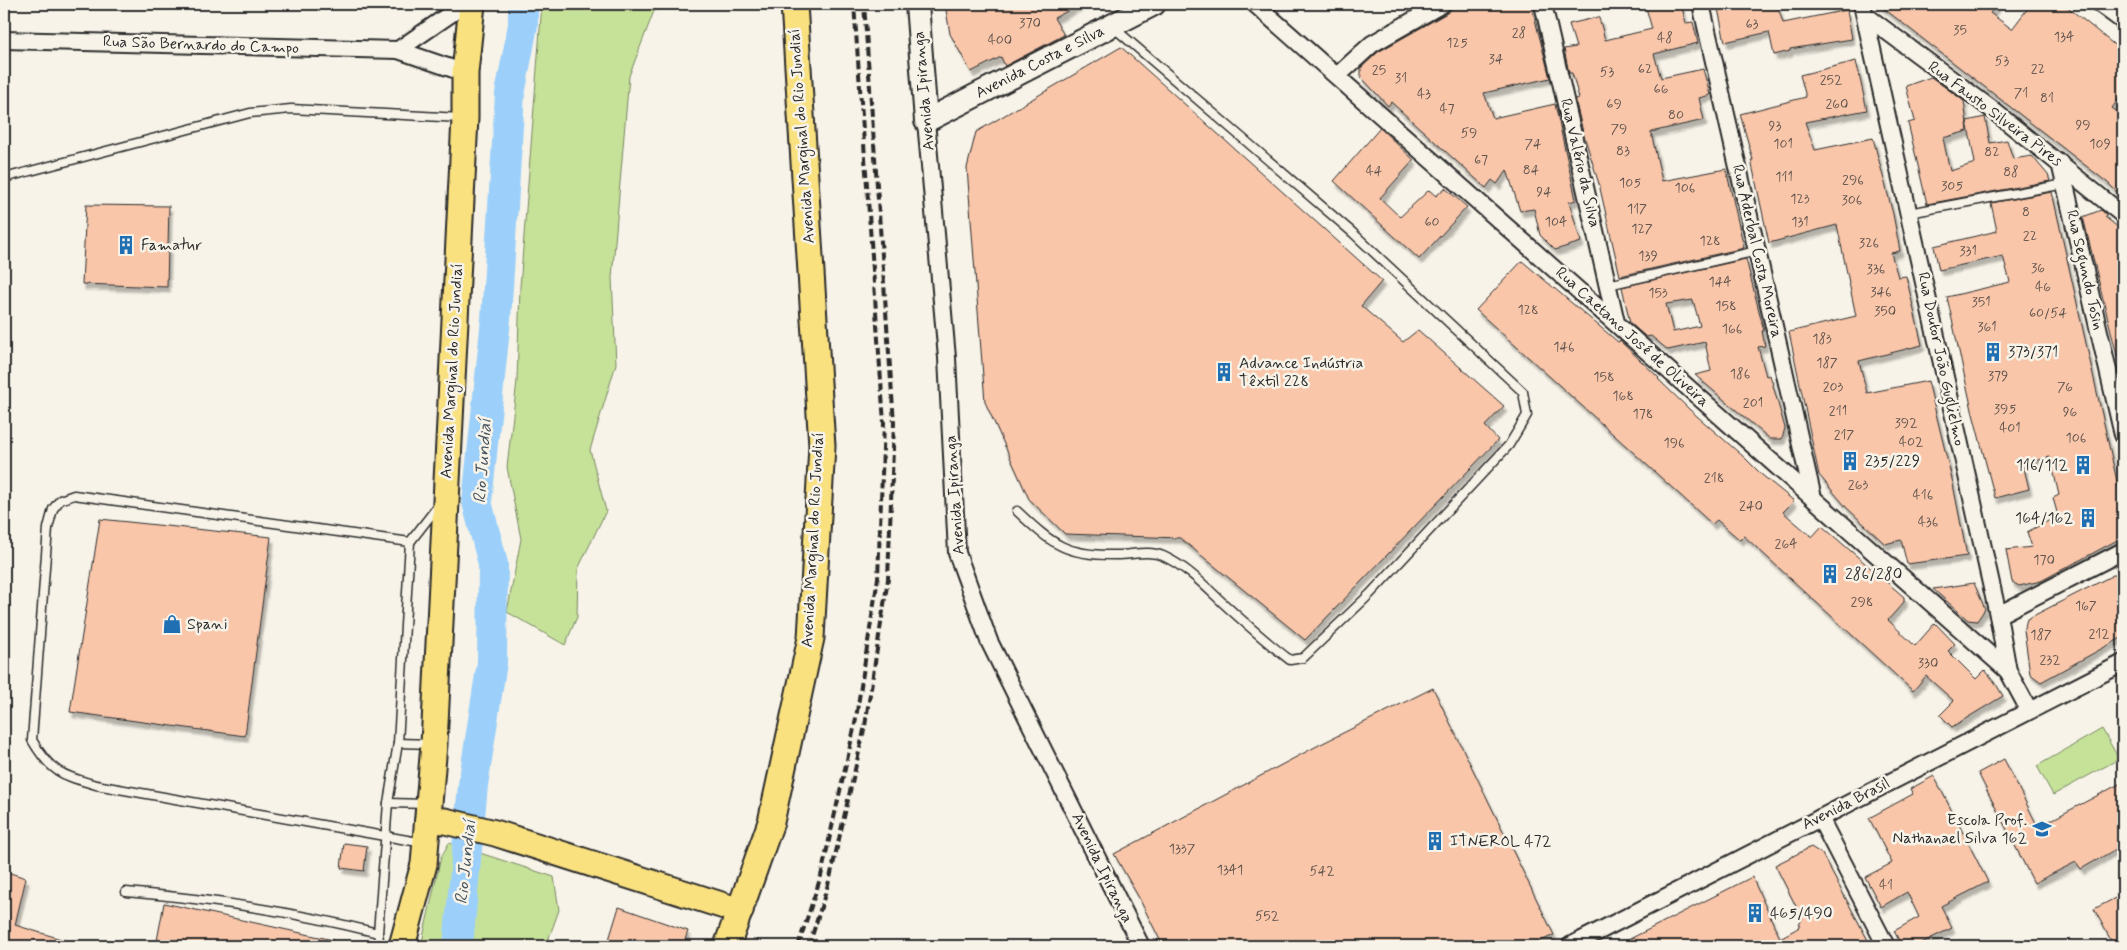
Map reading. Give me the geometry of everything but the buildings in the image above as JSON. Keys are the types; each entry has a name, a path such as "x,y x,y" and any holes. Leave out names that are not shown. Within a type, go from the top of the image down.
{"main road":[{"name":"Avenida Marginal do Rio Jundiaí","path":"402,946 424,864 432,822 434,744 465,118 465,73 472,4"},
{"name":"Avenida Marginal do Rio Jundiaí","path":"727,946 771,822 811,638 822,446 794,4"},
{"name":"Avenida Ipiranga","path":"916,4 926,121"},
{"name":"Avenida Costa e Silva","path":"926,121 1154,4"},
{"path":"432,822 495,833 740,911"}],"street":[{"path":"398,50 465,4"},
{"name":"Rua Caetano José de Oliveira","path":"1255,4 2008,671"},
{"path":"1337,76 1372,44 1442,4"},
{"name":"Rua Valério da Silva","path":"1544,4 1616,322"},
{"name":"Rua Aderbal Costa Moreira","path":"1701,4 1813,498"},
{"path":"2100,4 2123,21"},
{"name":"Rua Fausto Silveira Pires","path":"1864,10 2060,163 2123,215"},
{"name":"Rua Doutor João Guglielmo","path":"1864,10 1998,615 2008,671 2029,710"},
{"name":"Rua São Bernardo do Campo","path":"4,40 398,50 465,73"},
{"name":"Avenida Ipiranga","path":"926,121 947,358 957,553 989,641 1141,946"},
{"name":"Rua Segundo Tosin","path":"2060,163 2123,435"},
{"path":"1998,615 2123,551"},
{"name":"Avenida Brasil","path":"1570,946 2123,663"},
{"path":"1820,818 1886,946"}],"lane":[{"path":"1017,511 1059,547 1076,552 1117,555 1150,553 1162,556 1188,569 1268,644 1290,660 1303,658 1370,594 1509,444 1527,415 1523,392 1353,233 1111,26"},
{"path":"4,178 250,112 291,109 465,118"},
{"path":"1909,213 2065,184"},
{"path":"1608,285 1757,251"},
{"path":"410,542 74,495 60,500 53,509 44,558 32,740 44,761 63,776 96,785 385,836 432,822"},
{"path":"380,946 378,933 385,836 388,803 398,742 410,542 446,496"},
{"path":"398,742 434,744"},
{"path":"388,803 432,822"},
{"path":"126,892 176,896 274,912 378,933"}],"green space":[{"path":"542,4 674,4 654,11 629,76 612,278 616,364 590,450 606,511 578,569 577,617 565,645 507,612 521,539 507,467 517,381 520,287"},
{"path":"2102,729 2119,759 2053,795 2037,766"},
{"path":"449,843 554,877 559,910 546,946 421,946 441,857"}],"waterway":[{"name":"Rio Jundiaí","path":"458,946 473,785 492,662 493,564 477,502 496,319 510,94 523,25 523,4"},
{"path":"523,8 535,4"}],"railway":[{"path":"798,946 821,876 855,724 878,578 884,423 854,4"},
{"path":"809,946 830,878 865,726 888,579 894,423 864,4"}],"place":[{"name":"Famatur","path":"126,245"},
{"name":"373/371","path":"1993,352"},
{"name":"Advance Indústria Têxtil 228","path":"1224,372"},
{"name":"235/229","path":"1850,461"},
{"name":"116/112","path":"2083,465"},
{"name":"164/162","path":"2088,518"},
{"name":"286/280","path":"1830,574"},
{"name":"Spani","path":"172,624"},
{"name":"Escola Prof. Nathanael Silva 162","path":"2042,829"},
{"name":"ITNEROL 472","path":"1435,841"},
{"name":"465/490","path":"1755,913"}]}
